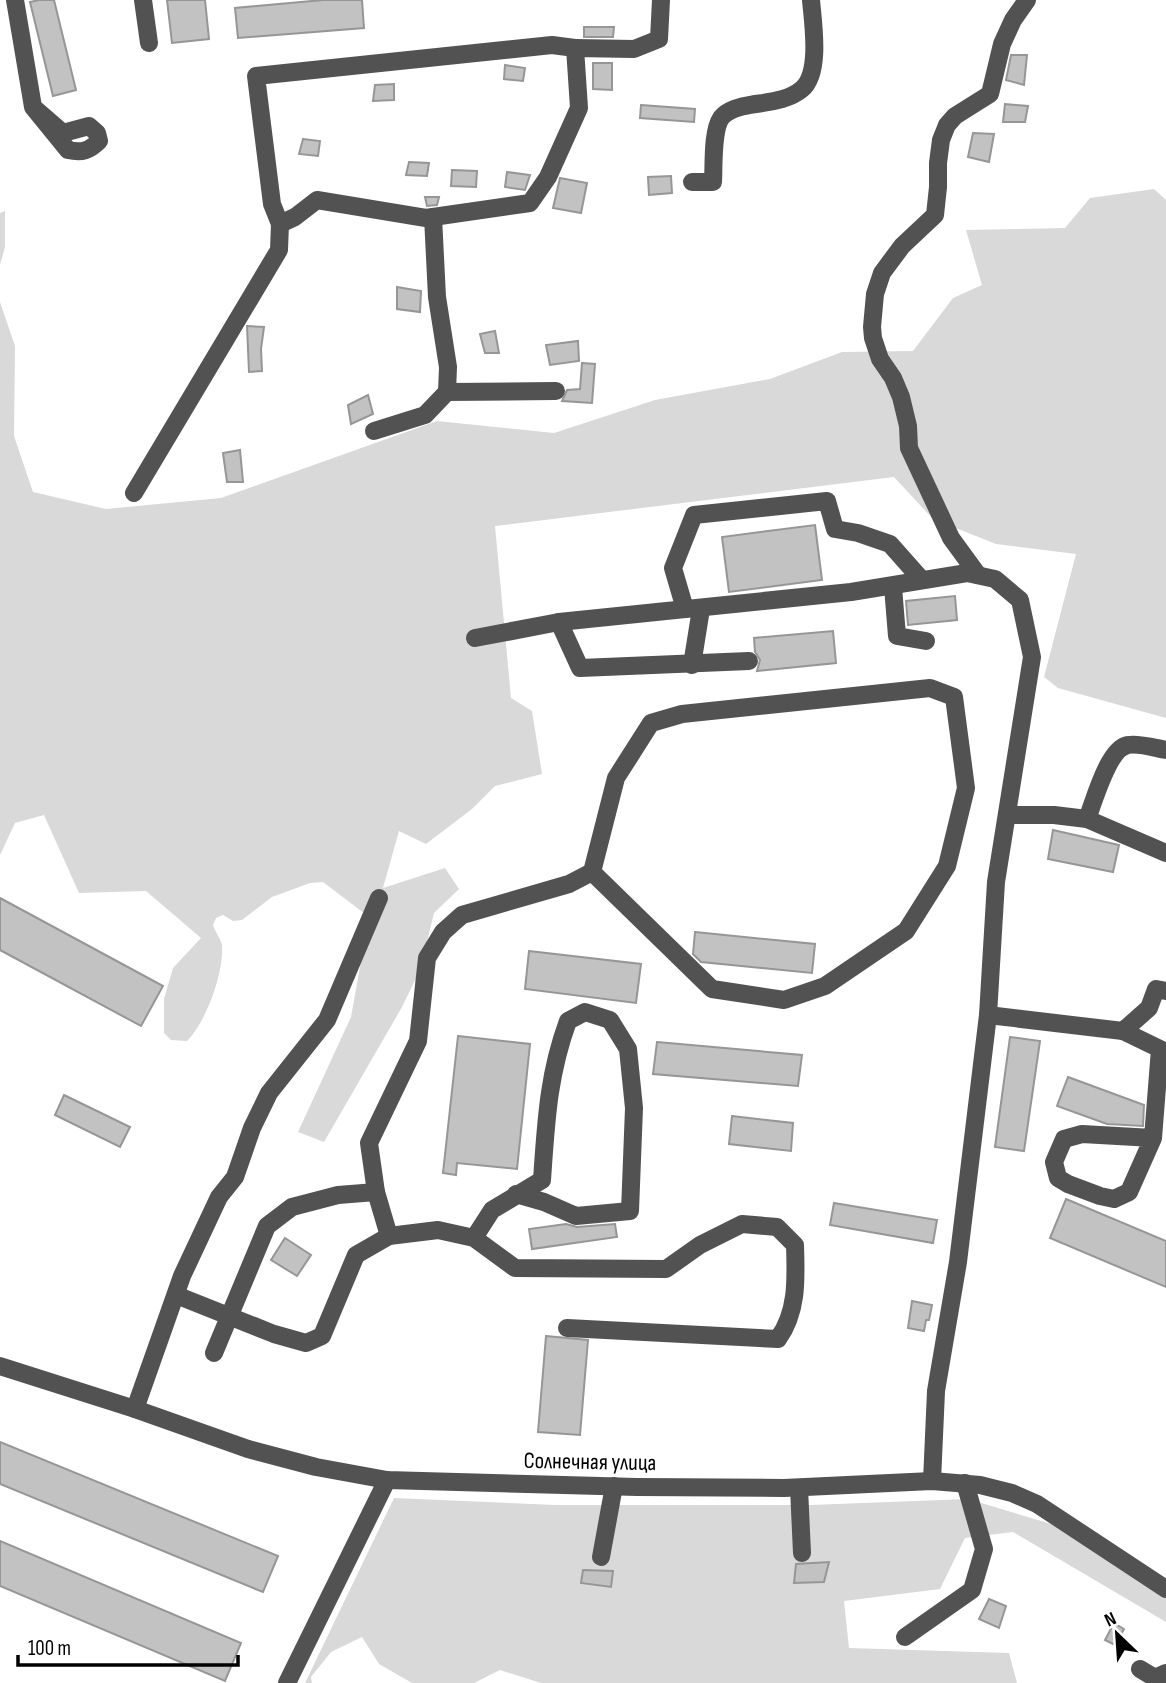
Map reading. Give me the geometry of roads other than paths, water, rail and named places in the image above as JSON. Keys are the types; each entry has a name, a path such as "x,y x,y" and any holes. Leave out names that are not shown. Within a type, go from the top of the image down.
{"street":[{"path":"15,0 33,107"},
{"path":"143,0 149,43"},
{"path":"134,493 279,250 280,224 272,204 256,76 552,45 634,49 659,39 661,0"},
{"path":"692,182 713,182 716,130 722,116 738,107 783,99 802,90 811,77 814,40 811,0"},
{"path":"978,575 951,538 909,448 908,426 901,397 880,359 873,338 873,311 877,285 887,266 902,246 934,215 941,139 947,125 955,116 990,94 1002,44 1013,20 1027,0"},
{"path":"280,224 295,217 317,200 426,218 530,203 548,177 579,108 575,48"},
{"path":"374,431 425,415 447,392 448,367 437,297 433,217"},
{"path":"447,392 556,391"},
{"path":"692,665 693,609 673,568 694,515 827,501 835,529 890,544 921,579"},
{"path":"475,638 559,622 893,587 921,579 967,573 995,579 1020,600 1032,657 996,882 988,1014 958,1262 936,1391 932,1481"},
{"path":"893,587 897,636 926,641"},
{"path":"559,622 580,668 750,662"},
{"path":"389,1236 376,1192 369,1143 418,1041 428,958 443,932 462,915 569,884 592,872 616,778 651,723 682,714 930,688 954,697 966,788 947,866 906,931 825,986 784,1000 712,989 592,872"},
{"path":"1087,819 1116,751 1127,744 1166,750"},
{"path":"1007,815 1054,815 1087,819 1166,853"},
{"path":"135,1409 176,1295 219,1197 235,1177 253,1128 270,1093 327,1020 379,898"},
{"path":"1123,1031 1149,1008 1156,989 1166,991"},
{"path":"474,1238 492,1210 516,1194 542,1180 547,1106 556,1052 568,1021 585,1012 610,1020 628,1049 634,1108 629,1211 576,1216 516,1194"},
{"path":"988,1014 1123,1031 1163,1051 1153,1138 1129,1192 1114,1199 1079,1190 1058,1178 1054,1162 1064,1139 1082,1134 1153,1138"},
{"path":"214,1353 267,1226 292,1207 338,1195 376,1192"},
{"path":"176,1295 306,1343 322,1336 356,1255 389,1236 438,1230 474,1238 515,1268 666,1269 700,1245 741,1224 777,1227 795,1245 797,1286 787,1326 778,1339 567,1328"},
{"name":"Солнечная улица","path":"0,1366 248,1449 316,1467 387,1480 799,1488 932,1481 965,1483 1013,1493 1037,1504 1166,1589"},
{"path":"287,1683 387,1480"},
{"path":"905,1637 972,1590 984,1549 965,1483"},
{"path":"601,1557 614,1486"},
{"path":"799,1488 802,1553"},
{"path":"1140,1669 1155,1678 1166,1673"}]}
